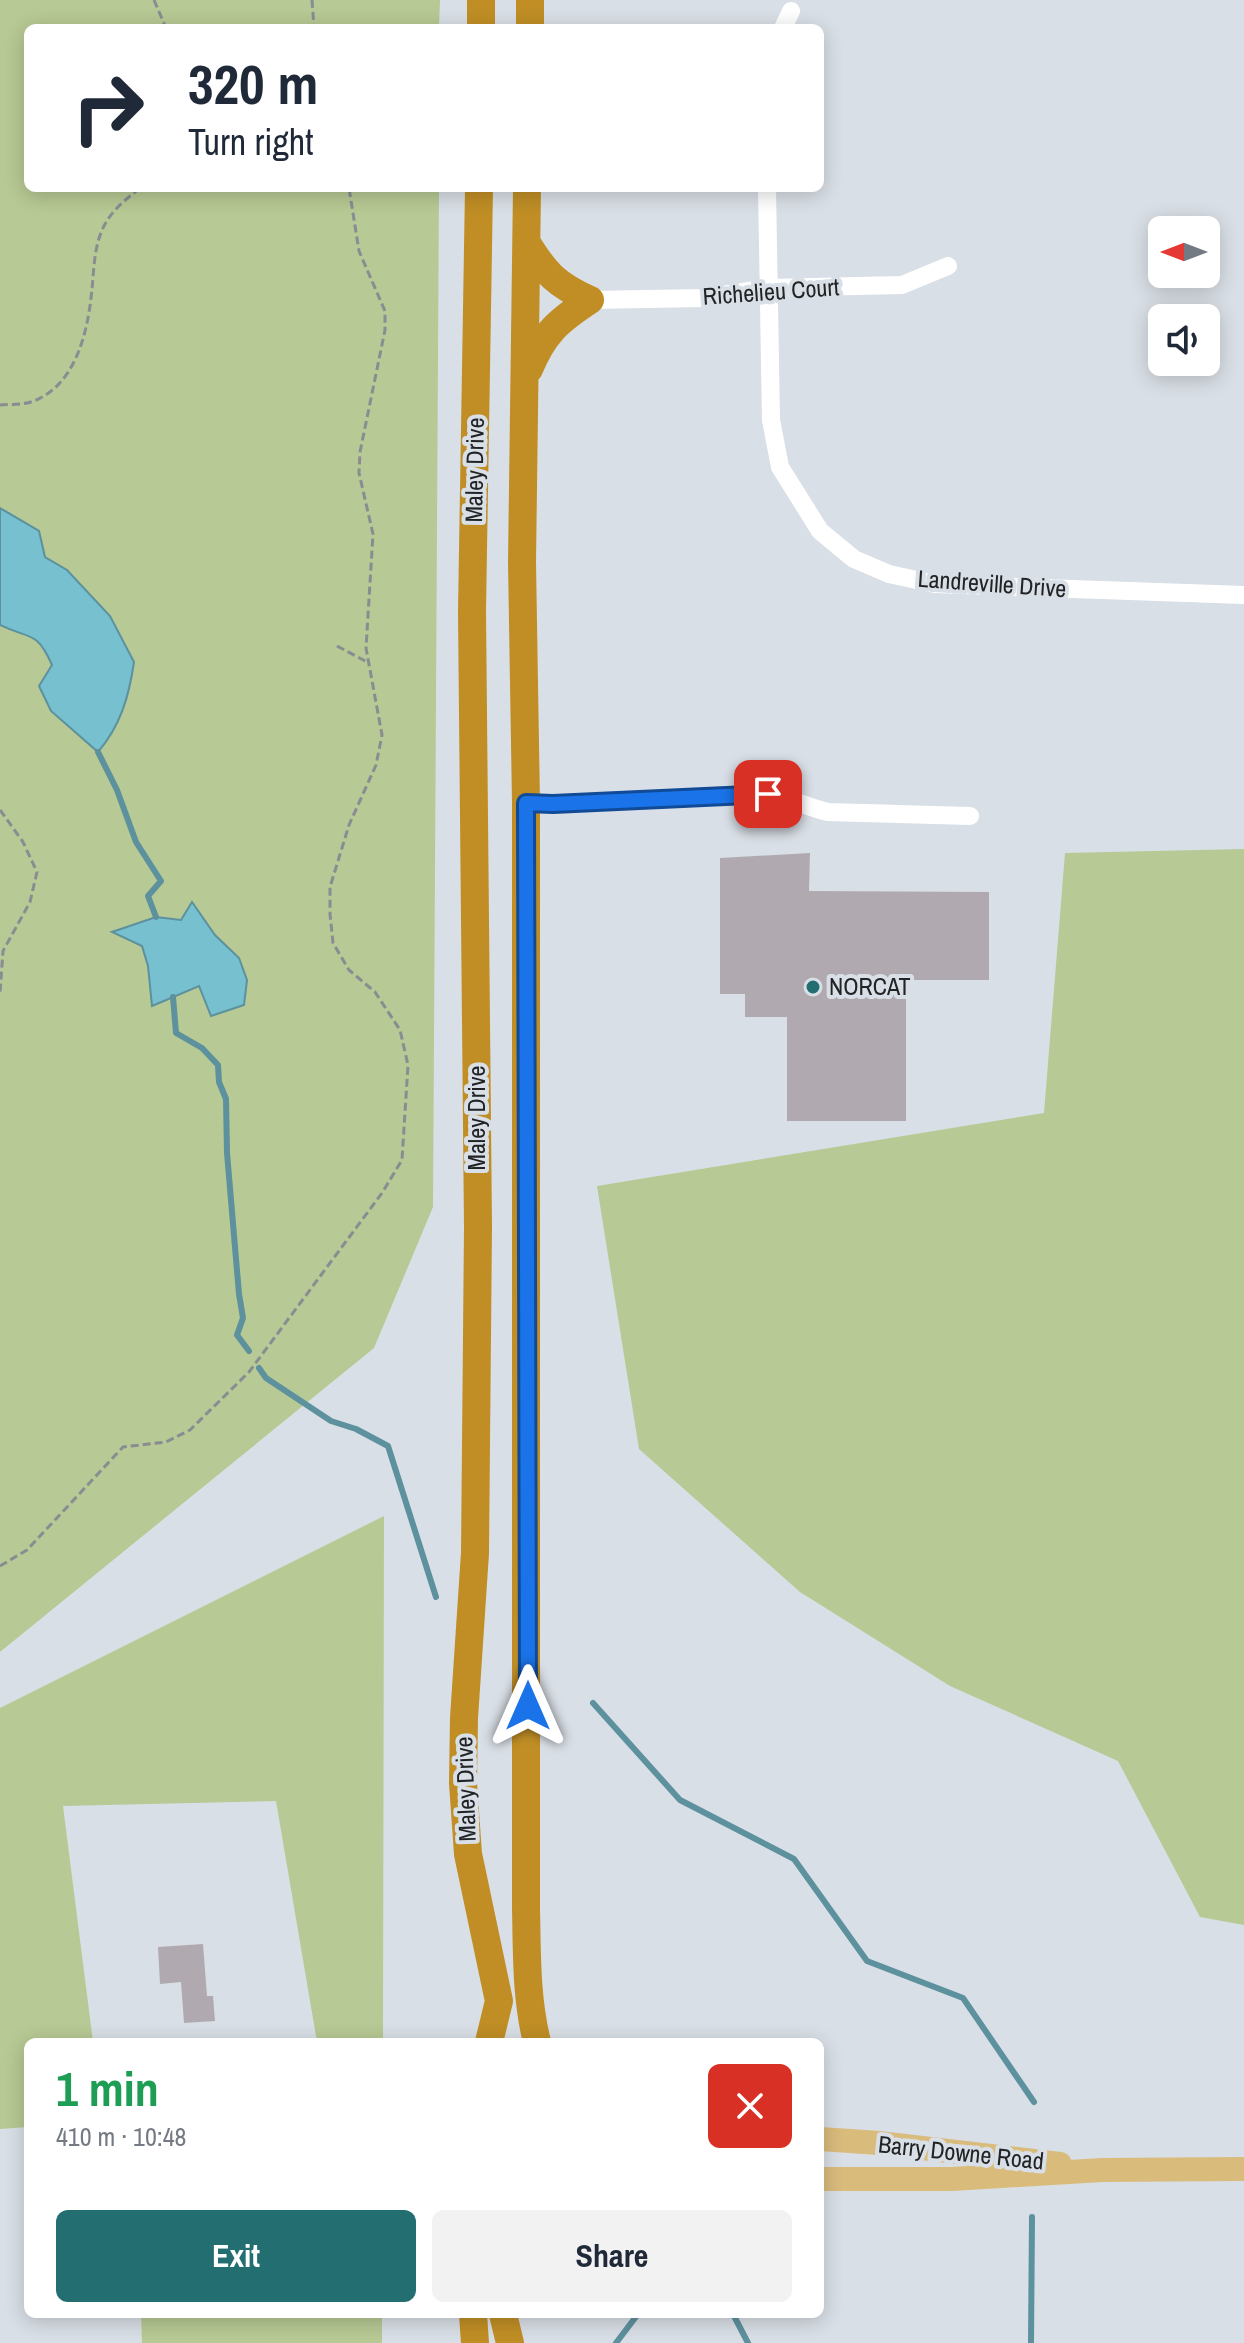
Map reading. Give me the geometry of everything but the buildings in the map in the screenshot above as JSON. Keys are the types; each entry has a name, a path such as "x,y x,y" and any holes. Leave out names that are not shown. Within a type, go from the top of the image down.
{"highway":[{"path":"481,0 481,24"},
{"path":"530,0 530,24"},
{"name":"Maley Drive","path":"479,192 472,611 478,1227 475,1506 463,1783 468,1854 499,2001 490,2038"},
{"name":"Maley Drive","path":"527,192 522,562 526,803 527,1947 531,2016 536,2038"},
{"path":"527,243 545,272 563,287 590,300"},
{"path":"526,377 540,343 558,321 590,300"},
{"path":"473,2318 475,2343"},
{"path":"504,2318 510,2343"}],"main road":[{"name":"Barry Downe Road","path":"824,2139 963,2152 1102,2170"},
{"name":"Barry Downe Road","path":"824,2179 952,2179 1102,2170 1244,2169"}],"street":[{"name":"Landreville Drive","path":"767,192 771,420 780,467 820,531 854,559 889,574 935,584 1244,595"},
{"name":"Richelieu Court","path":"590,300 703,298 768,288 902,285 948,266"},
{"path":"526,803 768,794 794,798 809,807 828,812 970,816"}],"path":[{"path":"154,0 164,24"},
{"path":"312,0 314,24"},
{"path":"0,405 30,402 53,390 71,367 83,342 96,250 102,230 114,210 135,192"},
{"path":"0,1566 27,1550 123,1447 166,1442 190,1430 249,1372 382,1193 402,1160 408,1065 400,1030 375,992 349,970 333,943 330,914 330,887 349,825 376,765 382,735 366,648 373,534 359,473 360,452 385,330 385,311 359,251 350,192"},
{"path":"337,646 369,663"},
{"path":"0,810 23,842 37,872 30,902 3,951 0,993"}],"green space":[{"path":"0,0 440,0 439,24 24,24 24,192 439,192 433,1207 374,1348 0,1652"},
{"path":"1244,849 1244,1925 1200,1917 1118,1761 950,1686 800,1592 639,1449 597,1186 1044,1113 1065,853"},
{"path":"384,1516 383,2038 316,2038 276,1801 63,1806 92,2038 24,2038 24,2127 0,2129 0,1708"},
{"path":"141,2318 382,2318 382,2343 142,2343"}],"water":[{"path":"0,508 39,531 45,557 67,570 110,616 134,662 123,710 98,752 51,711 39,686 52,665 41,646 31,637 0,625"},
{"path":"192,902 215,935 239,958 247,980 244,1005 211,1016 199,986 152,1006 148,966 142,946 112,932 156,917 181,920"}],"waterway":[{"path":"98,752 117,790 136,842 161,881 148,896 156,917"},
{"path":"173,997 176,1033 202,1048 218,1065 219,1082 226,1099 227,1153 243,1318 237,1335 249,1351"},
{"path":"259,1368 266,1378 331,1421 356,1429 388,1446 436,1597"},
{"path":"593,1703 680,1800 794,1859 867,1961 963,1998 1034,2102"},
{"path":"1031,2343 1032,2217"},
{"path":"616,2343 635,2318"},
{"path":"735,2318 748,2343"}],"place":[{"name":"NORCAT","path":"813,987"}],"route":[{"path":"528,1706 526,803 768,794"}]}
